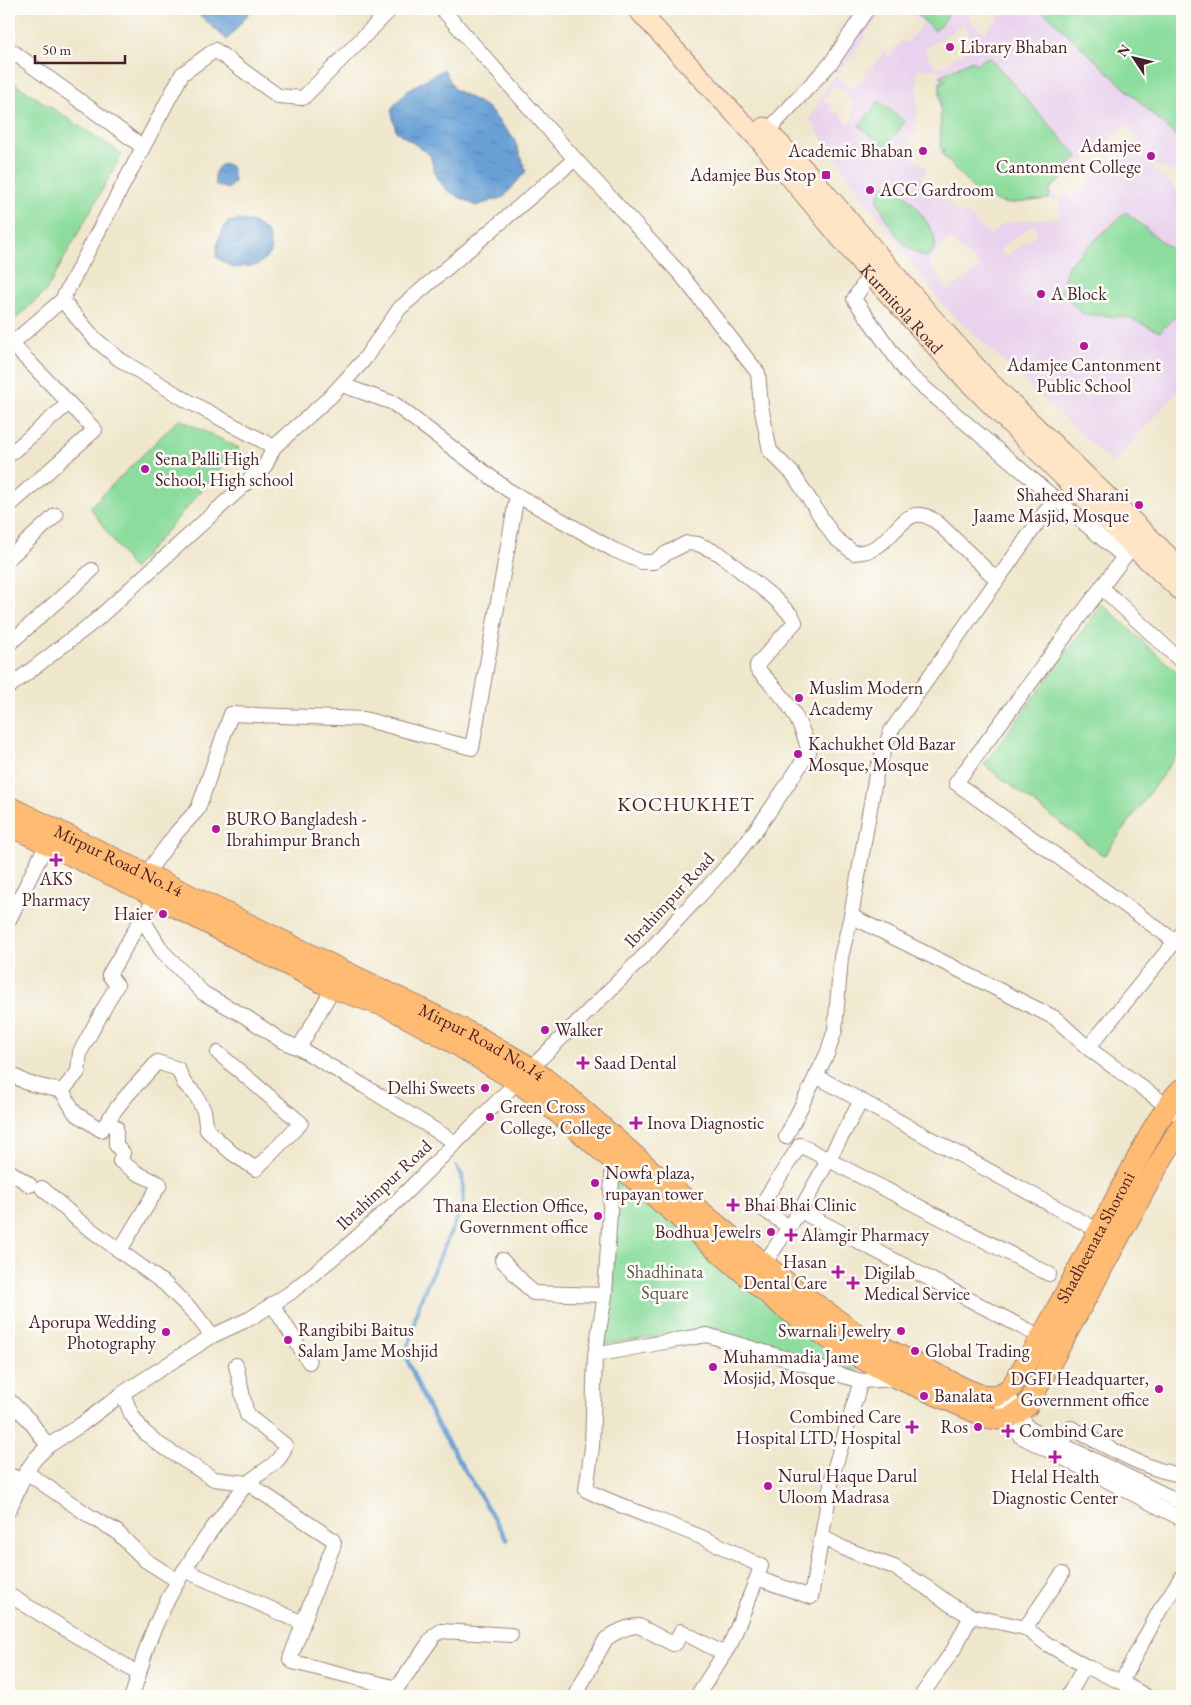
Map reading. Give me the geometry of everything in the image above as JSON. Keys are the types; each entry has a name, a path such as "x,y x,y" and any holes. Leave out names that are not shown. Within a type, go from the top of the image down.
{"main road":[{"name":"Kurmitola Road","path":"648,11 764,136 870,274 965,379 1129,552 1182,592"},
{"name":"Kurmitola Road","path":"764,136 812,177 988,380 1182,569"},
{"name":"Mirpur Road No.14","path":"9,807 476,1036 524,1075 557,1112 781,1305 846,1350 900,1379 987,1418 1002,1421 1014,1415"},
{"name":"Mirpur Road No.14","path":"9,825 157,897 333,988 388,1007 451,1041 568,1097 602,1128 793,1288 856,1333 965,1390 980,1395 1004,1392"},
{"name":"Shadheenata Shoroni","path":"1004,1392 1041,1337 1156,1124 1175,1112 1182,1089"},
{"name":"Shadheenata Shoroni","path":"1014,1415 1028,1406 1149,1182 1182,1125"}],"street":[{"path":"9,506 95,430 10,343 62,300 182,74 215,50 278,96 303,98 391,9"},
{"path":"442,9 682,276 758,372 761,406 770,451 793,474 834,537 854,553 867,552 877,547 913,515 921,514 930,517 939,524 997,580"},
{"path":"764,136 831,63 867,9"},
{"path":"9,49 143,147"},
{"path":"9,687 102,615 265,466 274,447 331,396 363,361 400,308 575,159"},
{"path":"870,274 854,299 907,373 1055,498 1129,552 956,783 1179,938 1088,1048"},
{"path":"62,300 95,339 119,359 186,400 274,447"},
{"path":"146,874 177,832 198,809 232,714 364,719 472,748 517,495 393,403 342,384"},
{"path":"9,455 69,403"},
{"name":"Ibrahimpur Road","path":"9,1510 24,1476 35,1459 48,1446 82,1424 123,1393 212,1336 251,1318 290,1293 310,1278 394,1204 651,949 726,867 749,838 809,752 804,731 782,693 757,669 757,665 794,622 792,616 774,598 720,554 698,544 687,543 653,562 642,562 614,550 517,495"},
{"path":"786,1137 827,1054 835,1030 841,957 851,916 877,769 891,731 1055,498"},
{"path":"9,558 56,515"},
{"path":"9,644 92,570"},
{"path":"1101,587 1182,662"},
{"path":"9,920 47,843"},
{"path":"62,1090 78,1072 80,1052 117,985 108,976 142,918 157,897"},
{"path":"851,916 1055,1018 1088,1048 1175,1112"},
{"path":"142,918 162,952 203,993 282,1041 299,1048 402,1109 456,1143"},
{"path":"299,1048 333,988"},
{"path":"9,1073 27,1083 62,1090 75,1113 101,1130 125,1096 142,1081 158,1062 178,1069 184,1083 196,1095 204,1111 207,1130 232,1153 256,1169 301,1123 218,1053"},
{"path":"816,1076 1099,1230"},
{"path":"764,1264 800,1211 862,1101"},
{"path":"108,1121 116,1127 116,1145 123,1153 120,1161 160,1184 120,1250"},
{"path":"789,1226 760,1207 800,1145 1049,1274"},
{"path":"613,1161 605,1295 595,1355 592,1447 586,1490 642,1515 702,1538 761,1566 731,1643 696,1696"},
{"path":"9,1171 36,1187 176,1294 212,1336"},
{"path":"800,1211 1041,1337"},
{"path":"502,1260 533,1292 605,1295"},
{"path":"272,1304 309,1362"},
{"path":"595,1355 659,1342 707,1335 861,1380 900,1379"},
{"path":"132,1696 153,1632 181,1575 202,1542 247,1483 261,1474 284,1454 285,1445 247,1415 236,1365"},
{"path":"757,1578 811,1597 833,1473 861,1380"},
{"path":"1004,1392 1014,1415 1020,1436 1182,1519"},
{"path":"123,1393 132,1414 144,1432 160,1445 214,1478 247,1483 334,1543 289,1657 291,1661 393,1692 434,1636 441,1632 511,1635"},
{"path":"9,1400 30,1421 48,1446"},
{"path":"1014,1415 1028,1428 1182,1503"},
{"path":"1062,1444 1071,1428 1151,1467 1167,1473 1181,1474"},
{"path":"9,1475 24,1476 116,1531 145,1560 303,1623"},
{"path":"822,1537 843,1548 894,1567 971,1616 1025,1628 1047,1644 1085,1666 1121,1682 1146,1696"},
{"path":"1025,1628 1062,1574"},
{"path":"1121,1682 1160,1610 1182,1576"},
{"path":"9,1595 139,1674"},
{"path":"922,1696 954,1649 971,1616"},
{"path":"576,1696 606,1639 612,1634 632,1626 639,1626 673,1644 676,1642 681,1631 724,1654"},
{"path":"1068,1696 1085,1666"}],"shaded area":[{"path":"873,9 885,9 864,36 889,56 902,40 907,43 923,23 905,9 908,9 913,14 918,9 924,9 918,16 948,16 940,9 975,9 967,17 984,33 1006,9 1041,9 1182,142 1182,176 1144,160 1182,194 1182,386 1113,464 943,305 857,189 809,119","holes":["964,25 976,45 936,69 924,49","865,38 883,53 854,89 836,75","987,59 1050,160 944,149","918,69 939,70 939,152 979,196 1004,204 1059,199 1061,217 1004,223 990,235 964,211 960,215 922,177 927,169 904,149 916,132","835,84 856,103 850,111 855,115 849,124 841,118 843,116 837,111 835,114 830,110 832,107 823,100","1126,124 1139,139 1070,199 1065,194 1059,199 1051,189","904,194 922,217 935,239 935,245 931,254 926,257 919,255","1033,225 1038,233 1005,257 1000,249","950,239 981,267 948,291 928,261"]}],"green space":[{"path":"924,9 940,9 948,16 935,31 918,15"},
{"path":"1041,9 1182,9 1182,142"},
{"path":"989,57 1078,157 1060,172 1064,177 1050,189 1049,199 1005,204 1004,200 1003,203 980,196 981,191 978,194 942,154 945,151 941,149 940,82 947,79 942,80 940,76 972,60 975,64"},
{"path":"9,80 122,154 46,291 9,325"},
{"path":"879,101 905,122 885,147 859,126"},
{"path":"886,185 894,186 905,195 919,210 934,235 935,246 926,257 917,254 902,242 885,216 877,199 881,190"},
{"path":"1126,212 1182,258 1182,309 1160,332 1127,317 1083,314 1060,291 1068,265"},
{"path":"179,419 239,448 133,569 90,507"},
{"path":"1102,604 1182,677 1182,748 1104,856 984,765"},
{"name":"Shadhinata Square","path":"616,1169 684,1229 861,1375 702,1331 605,1344 613,1269"}],"water":[{"path":"193,9 252,9 227,40"},
{"path":"444,69 454,89 487,107 514,139 526,171 504,197 476,206 446,190 436,176 430,155 396,131 391,109 408,90"},
{"path":"222,164 232,167 234,182 228,189 216,185 215,182 214,176"},
{"path":"239,220 259,225 269,238 271,253 258,265 233,268 216,257 218,240 227,222"}],"waterway":[{"path":"456,1166 462,1175 464,1203 423,1294 416,1314 413,1333 406,1351 408,1362 425,1401 507,1540"}],"place":[{"name":"Library Bhaban","path":"950,47"},
{"name":"Academic Bhaban","path":"923,151"},
{"name":"Adamjee Cantonment College","path":"1151,156"},
{"name":"Adamjee Bus Stop","path":"826,175"},
{"name":"ACC Gardroom","path":"870,190"},
{"name":"A Block","path":"1041,294"},
{"name":"Adamjee Cantonment Public School","path":"1084,346"},
{"name":"Sena Palli High School, High school","path":"145,469"},
{"name":"Shaheed Sharani Jaame Masjid, Mosque","path":"1139,505"},
{"name":"Muslim Modern Academy","path":"799,698"},
{"name":"Kachukhet Old Bazar Mosque, Mosque","path":"798,754"},
{"name":"BURO Bangladesh - Ibrahimpur Branch","path":"216,829"},
{"name":"AKS Pharmacy","path":"56,860"},
{"name":"Haier","path":"163,914"},
{"name":"Walker","path":"545,1030"},
{"name":"Saad Dental","path":"583,1063"},
{"name":"Delhi Sweets","path":"485,1088"},
{"name":"Green Cross College, College","path":"490,1117"},
{"name":"Inova Diagnostic","path":"636,1123"},
{"name":"Nowfa plaza, rupayan tower","path":"595,1183"},
{"name":"Bhai Bhai Clinic","path":"733,1205"},
{"name":"Thana Election Office, Government office","path":"598,1216"},
{"name":"Bodhua Jewelrs","path":"771,1232"},
{"name":"Alamgir Pharmacy","path":"791,1235"},
{"name":"Hasan Dental Care","path":"838,1272"},
{"name":"Digilab Medical Service","path":"853,1283"},
{"name":"Swarnali Jewelry","path":"901,1331"},
{"name":"Aporupa Wedding Photography","path":"166,1332"},
{"name":"Rangibibi Baitus Salam Jame Moshjid","path":"288,1340"},
{"name":"Global Trading","path":"915,1351"},
{"name":"Muhammadia Jame Mosjid, Mosque","path":"713,1367"},
{"name":"DGFI Headquarter, Government office","path":"1159,1389"},
{"name":"Banalata","path":"924,1396"},
{"name":"Combined Care Hospital LTD, Hospital","path":"912,1427"},
{"name":"Ros","path":"978,1427"},
{"name":"Combind Care","path":"1008,1431"},
{"name":"Helal Health Diagnostic Center","path":"1055,1457"},
{"name":"Nurul Haque Darul Uloom Madrasa","path":"768,1486"}],"district":[{"name":"KOCHUKHET","path":"686,804"}]}
